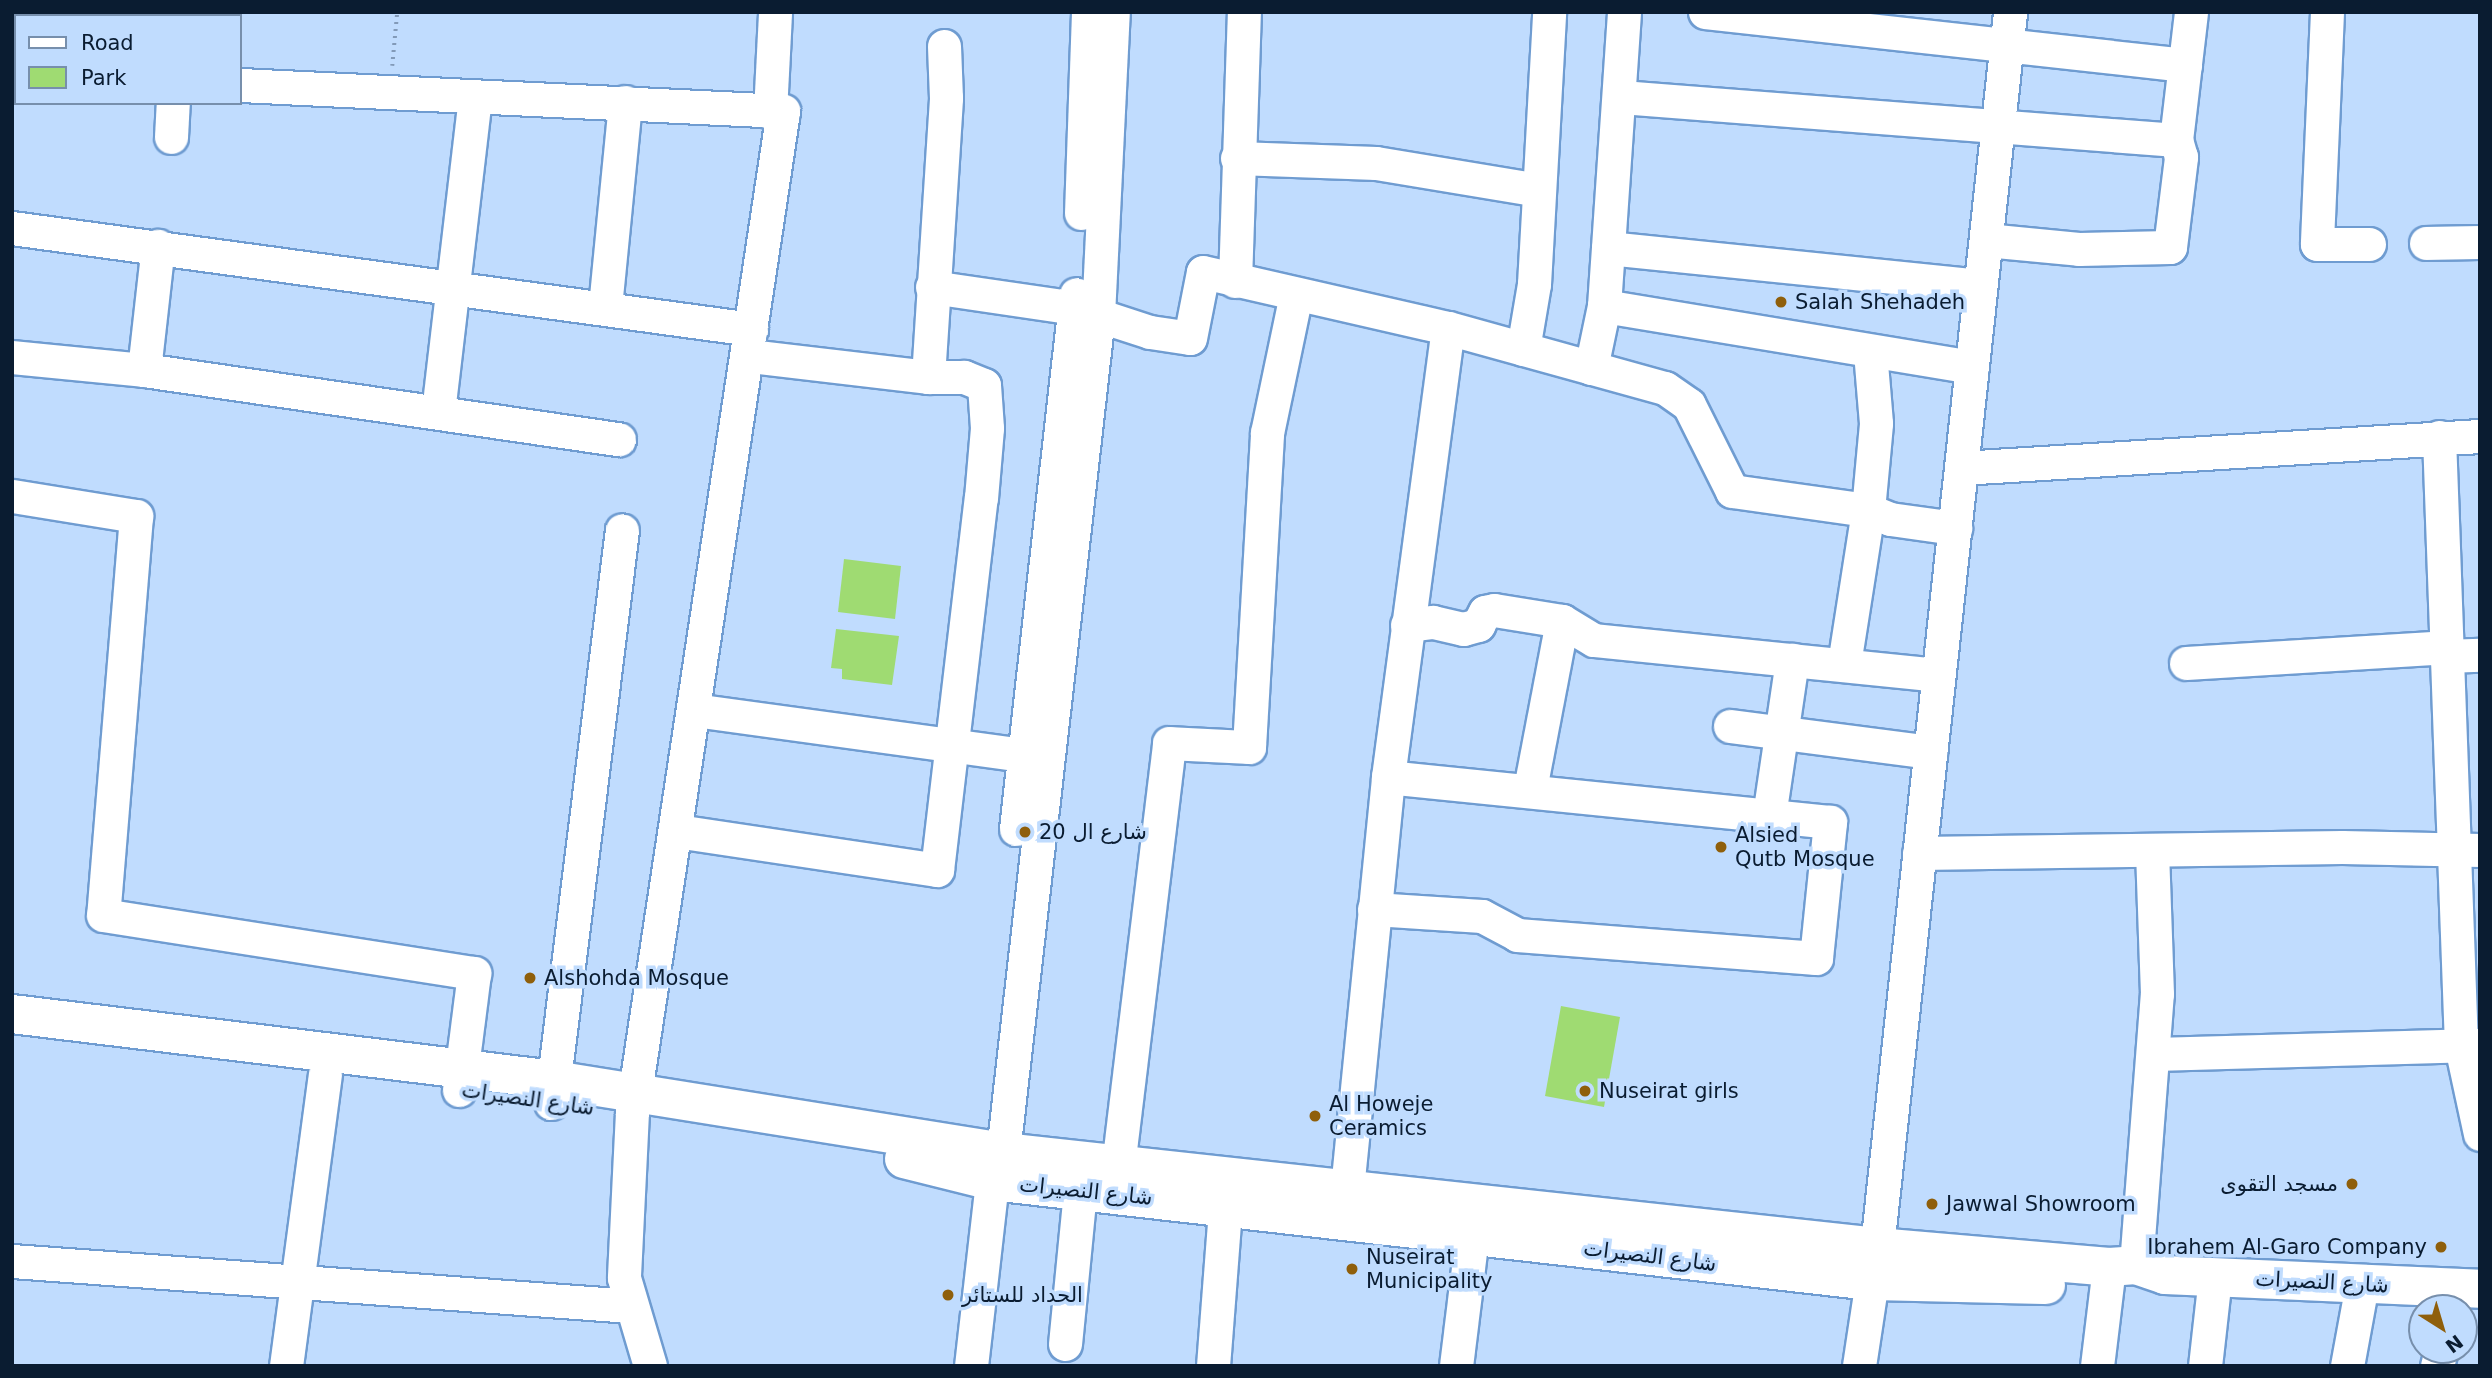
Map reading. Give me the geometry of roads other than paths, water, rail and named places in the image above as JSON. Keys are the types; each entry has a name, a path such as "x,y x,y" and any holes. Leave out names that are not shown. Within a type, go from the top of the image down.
{"main road":[{"name":"شارع النصيرات","path":"12,1014 634,1104 992,1161 1105,1183 1225,1191 1874,1264 2362,1284 2452,1294"},
{"name":"شارع النصيرات","path":"12,1039 325,1075 460,1079"},
{"name":"شارع النصيرات","path":"1225,1191 1347,1189 1474,1219"}],"street":[{"path":"770,111 775,12"},
{"path":"1087,312 1088,12"},
{"path":"971,1366 1034,757 1087,312 1113,12"},
{"path":"1235,281 1237,158 1244,12"},
{"path":"1523,349 1534,284 1549,12"},
{"path":"1591,368 1604,306 1621,97 1624,12"},
{"path":"1705,12 2185,65"},
{"path":"1859,1366 1874,1264 2010,12"},
{"path":"1986,240 2079,249 2169,247 2181,157 2176,140 2191,12"},
{"path":"2327,12 2317,244 2370,244"},
{"path":"928,377 946,98 944,47"},
{"path":"242,85 783,111 634,1104 624,1278 630,1306 650,1366"},
{"path":"438,412 455,286 475,97"},
{"path":"1621,97 2176,140"},
{"path":"605,307 625,102"},
{"path":"171,137 173,105"},
{"path":"1237,158 1376,163 1539,190"},
{"path":"12,228 605,307 749,343 928,377 964,377 984,385 987,428 937,870 677,831"},
{"path":"2426,243 2480,243"},
{"path":"144,370 158,246"},
{"path":"1608,248 1980,286"},
{"path":"932,288 1087,312 1150,332 1190,338 1203,272 1448,328 1665,388 1689,405 1732,491 1868,510 1890,519 1955,528"},
{"path":"1065,1343 1105,1183 1169,743 1249,747 1267,433 1297,294"},
{"path":"1604,306 1972,368"},
{"path":"1347,1189 1388,777 1406,625 1448,328"},
{"path":"1844,664 1868,510 1876,423 1870,352"},
{"path":"12,357 144,370 619,439"},
{"path":"1961,468 2480,436"},
{"path":"2439,437 2445,651 2466,851 2470,1045 2480,1134"},
{"path":"12,496 136,516 103,915 474,974 460,1079"},
{"path":"553,1092 622,530"},
{"path":"1406,625 1433,622 1463,629 1478,625 1485,612 1494,610 1562,621 1594,640 1938,675"},
{"path":"1530,789 1562,621"},
{"path":"2186,663 2445,651 2480,656"},
{"path":"1769,816 1792,660"},
{"path":"694,710 1034,757"},
{"path":"1730,726 1930,752"},
{"path":"1374,909 1482,916 1517,935 1815,958 1830,822 1530,789 1388,777"},
{"path":"1919,853 2152,852 2342,847 2466,851"},
{"path":"2097,1366 2129,1273 2153,1054 2157,945 2152,852"},
{"path":"2153,1054 2470,1045"},
{"path":"286,1366 294,1281 325,1075"},
{"path":"1213,1366 1225,1191"},
{"path":"1456,1366 1474,1219"},
{"path":"12,1261 630,1306"},
{"path":"2205,1366 2216,1277"},
{"path":"2347,1366 2362,1284"}],"place":[{"name":"Salah Shehadeh","path":"1781,302"},
{"name":"شارع ال 20","path":"1025,832"},
{"name":"Alsied Qutb Mosque","path":"1721,847"},
{"name":"Alshohda Mosque","path":"530,978"},
{"name":"Nuseirat girls","path":"1585,1091"},
{"name":"Al Howeje Ceramics","path":"1315,1116"},
{"name":"مسجد التقوى","path":"2352,1184"},
{"name":"Jawwal Showroom","path":"1932,1204"},
{"name":"Ibrahem Al-Garo Company","path":"2441,1247"},
{"name":"Nuseirat Municipality","path":"1352,1269"},
{"name":"الحداد للستائر","path":"948,1295"}]}
